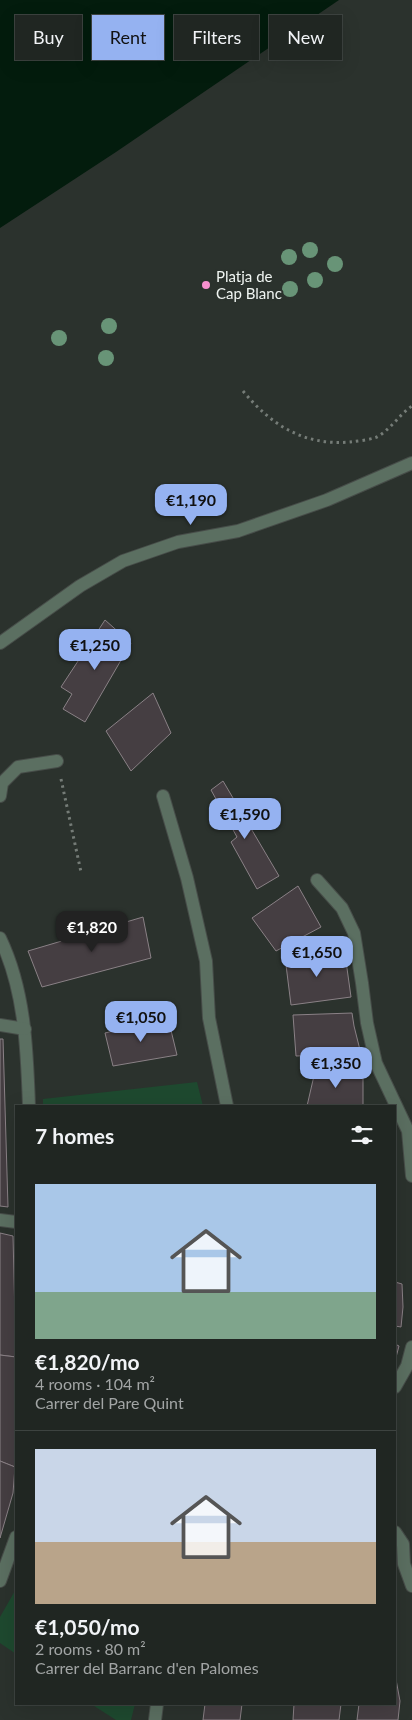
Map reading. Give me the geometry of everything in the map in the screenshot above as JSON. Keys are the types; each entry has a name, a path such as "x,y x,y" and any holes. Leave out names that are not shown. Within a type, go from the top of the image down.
{"street":[{"path":"0,643 80,586 123,561 178,542 238,531 327,500 412,463"},
{"path":"0,796 2,783 18,767 57,761"},
{"path":"163,796 187,878 206,961 209,1018 227,1105"},
{"path":"317,880 342,908 354,933 368,1031 376,1064 396,1105"},
{"path":"0,938 17,990 25,1029 29,1105"},
{"path":"0,1025 25,1029"},
{"path":"396,1106 408,1131 412,1176"},
{"path":"0,1220 15,1222"},
{"path":"396,1385 406,1366 412,1347"},
{"path":"396,1534 403,1544 404,1564 412,1586"},
{"path":"0,1581 15,1540"},
{"path":"155,1720 157,1705"}],"path":[{"path":"243,391 259,410 276,423 294,433 332,443 358,441 376,437 390,427 412,406"},
{"path":"57,761 81,872"}],"green space":[{"path":"197,1082 203,1105 43,1105 43,1099"},
{"path":"15,1591 15,1653 0,1643 0,1617"},
{"path":"93,1705 135,1705 131,1720 116,1720"}],"shaded area":[{"path":"0,0 339,0 317,15 269,15 269,48 259,55 259,15 174,15 174,60 251,60 0,228"}],"building":[{"path":"105,620 131,643 85,722 63,709 72,694 61,687"},
{"path":"153,693 171,733 131,771 106,731"},
{"path":"223,781 279,876 257,889 231,842 237,837 211,790"},
{"path":"298,886 321,927 276,951 252,918"},
{"path":"143,917 151,958 42,987 28,951"},
{"path":"345,954 351,997 291,1005 285,957"},
{"path":"352,1013 361,1054 296,1056 293,1015"},
{"path":"168,1018 177,1055 113,1066 105,1033"},
{"path":"0,1039 3,1039 8,1207 0,1206"},
{"path":"316,1067 363,1078 363,1105 307,1105"},
{"path":"0,1233 13,1236 15,1357 0,1355"},
{"path":"396,1282 402,1284 403,1307 401,1327 396,1326"},
{"path":"396,1344 399,1346 396,1357"},
{"path":"0,1355 15,1357 15,1467 0,1461"},
{"path":"0,1461 15,1467 13,1493 0,1538"},
{"path":"396,1679 400,1701 398,1720 357,1720 359,1705 396,1705"},
{"path":"205,1705 242,1705 240,1720 203,1720"},
{"path":"294,1705 341,1705 339,1720 293,1720"}],"place":[{"name":"Platja de Cap Blanc","path":"206,285"}]}
